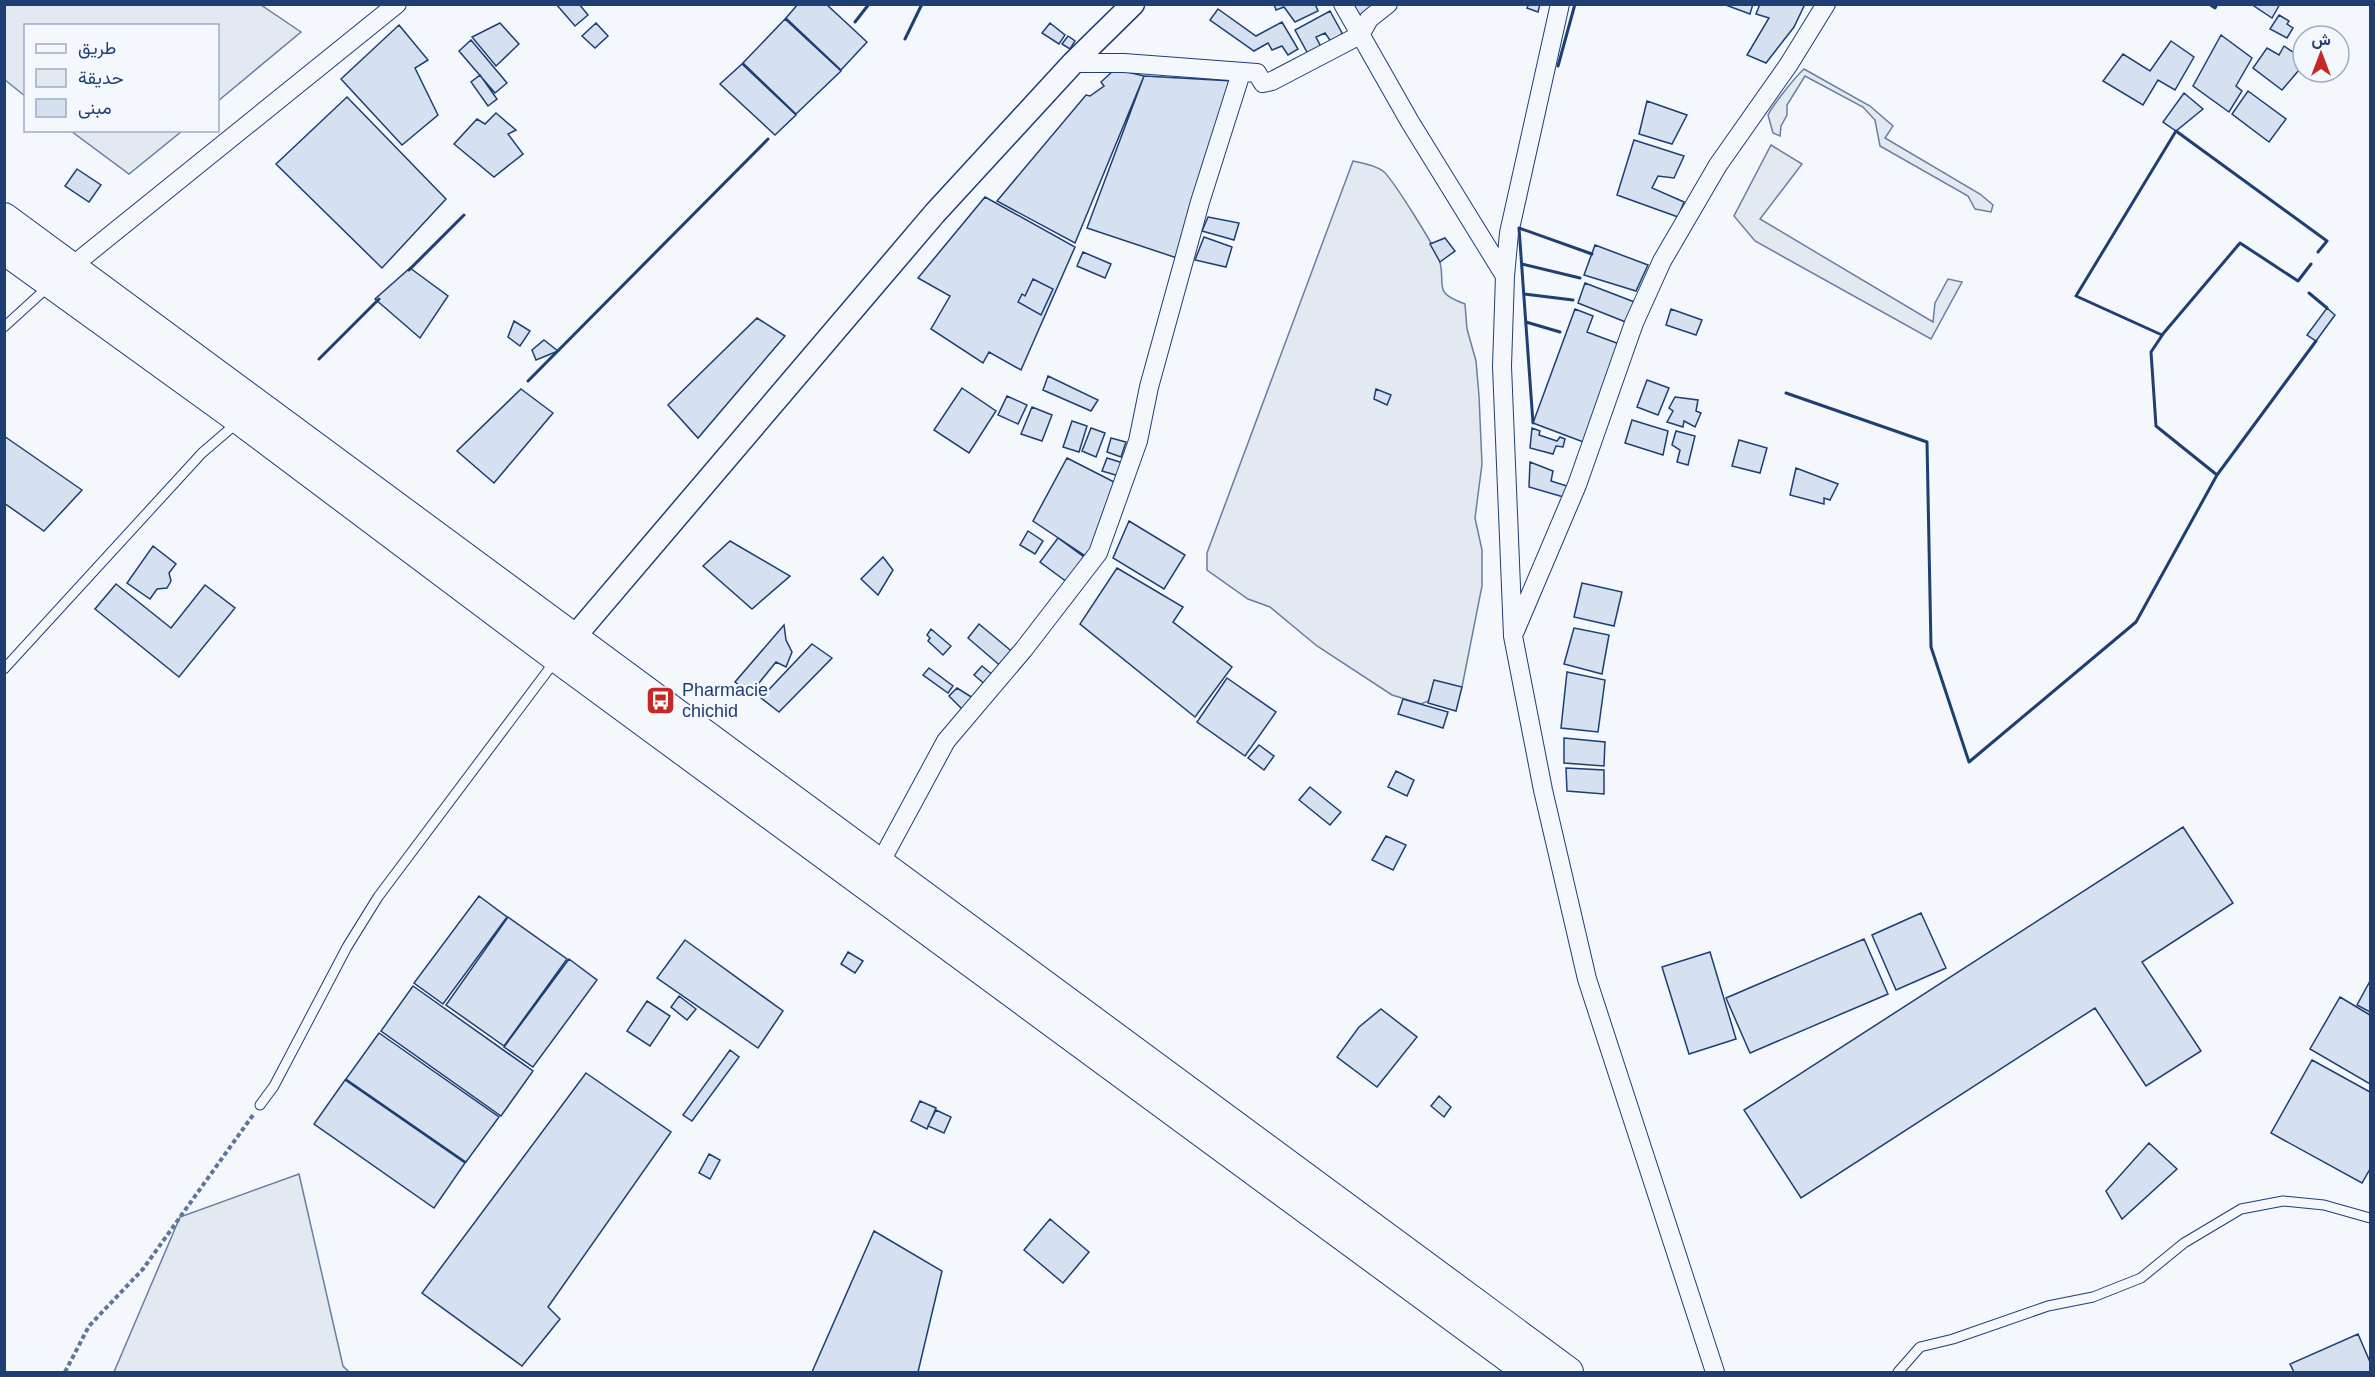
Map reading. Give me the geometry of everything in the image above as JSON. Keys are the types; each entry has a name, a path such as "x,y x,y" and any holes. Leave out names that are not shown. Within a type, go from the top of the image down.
{"highway":[{"path":"4,218 61,276 241,420 879,865 1568,1372"},
{"path":"4,249 61,276 566,647 1529,1372"}],"street":[{"path":"61,276 397,4"},
{"path":"566,647 935,213 1073,63 1133,4"},
{"path":"1343,4 1410,122 1505,276"},
{"path":"1073,63 1124,63 1257,73 1263,83 1272,81 1360,35 1369,19 1388,4"},
{"path":"1560,4 1509,233 1505,276 1502,366 1513,636 1530,733 1587,979 1715,1372"},
{"path":"1513,636 1577,484 1634,323 1662,261 1718,165 1789,64 1827,4"},
{"path":"879,865 946,741 1024,650 1098,553 1138,441 1149,387 1200,202 1241,73"}],"lane":[{"path":"4,327 61,276"},
{"path":"4,669 202,453 241,420"},
{"path":"260,1105 274,1086 347,947 378,897 566,647"},
{"path":"1898,1372 1920,1347 1953,1339 2048,1306 2094,1297 2141,1278 2184,1243 2241,1209 2283,1201 2324,1205 2370,1218"}],"path":[{"path":"64,1372 89,1326 143,1269 260,1105"}],"green space":[{"path":"4,5 261,5 301,32 219,100 219,24 24,24 24,95 5,80"},
{"path":"1804,69 1870,106 1893,126 1885,138 1980,194 1993,205 1991,212 1975,209 1968,196 1880,146 1875,120 1863,107 1805,76 1787,105 1787,115 1781,126 1780,136 1773,133 1768,115 1784,91"},
{"path":"72,132 181,132 129,174"},
{"path":"1771,145 1802,164 1760,219 1933,322 1935,303 1948,279 1962,282 1931,339 1755,241 1734,216"},
{"path":"1353,161 1373,166 1388,176 1432,244 1440,262 1444,292 1465,304 1467,329 1476,361 1482,464 1475,518 1482,550 1482,586 1462,687 1421,704 1392,695 1317,646 1270,607 1248,599 1207,570 1207,553"},
{"path":"299,1174 343,1366 349,1372 114,1372 180,1217"}],"building":[{"path":"556,4 579,4 588,15 575,26"},
{"path":"798,4 826,4 867,42 841,70 786,18"},
{"path":"1274,4 1315,4 1318,11 1295,22 1284,7 1276,10"},
{"path":"1354,4 1371,4 1373,11 1359,17"},
{"path":"1529,4 1540,4 1538,12 1527,8"},
{"path":"1723,4 1753,4 1750,14"},
{"path":"1760,4 1805,4 1794,27 1766,63 1747,55 1769,18 1756,14"},
{"path":"2251,4 2280,4 2272,18"},
{"path":"1218,9 1256,36 1282,22 1298,49 1288,55 1282,46 1272,50 1268,43 1254,51 1210,20"},
{"path":"1330,11 1342,33 1334,46 1325,33 1316,37 1321,47 1308,54 1295,30"},
{"path":"2279,15 2289,21 2287,24 2291,27 2291,31 2287,38 2270,29"},
{"path":"785,19 841,71 796,114 743,63"},
{"path":"500,23 519,44 496,66 472,37"},
{"path":"596,23 608,36 595,48 582,36"},
{"path":"1050,23 1065,35 1059,44 1042,33"},
{"path":"399,25 428,60 415,68 438,115 402,145 341,79"},
{"path":"2221,35 2252,58 2236,86 2242,91 2229,112 2193,86"},
{"path":"1068,36 1075,41 1070,49 1062,44"},
{"path":"471,40 507,83 495,93 459,51"},
{"path":"2171,41 2194,57 2175,90 2158,80 2143,105 2103,81 2123,54 2150,71"},
{"path":"2284,46 2291,51 2291,79 2282,90 2253,68 2267,48 2279,55"},
{"path":"742,64 796,115 775,135 720,84"},
{"path":"1115,69 1144,76 1075,243 997,201 1086,95 1090,96 1104,86 1101,82"},
{"path":"480,75 497,99 488,106 471,82"},
{"path":"1144,76 1233,81 1177,258 1087,228"},
{"path":"2248,91 2286,119 2269,142 2232,114"},
{"path":"2184,93 2203,109 2176,131 2163,122"},
{"path":"347,97 446,199 382,268 276,164"},
{"path":"1647,101 1687,115 1672,144 1639,134"},
{"path":"496,113 516,130 508,134 523,154 494,177 454,144 477,119 485,124"},
{"path":"1634,140 1684,156 1674,178 1658,176 1652,188 1684,202 1678,217 1617,195"},
{"path":"77,169 101,185 89,202 65,186"},
{"path":"985,197 1075,247 1021,370 989,352 983,363 931,329 950,296 918,278"},
{"path":"1208,217 1239,223 1234,240 1202,231"},
{"path":"1204,237 1232,247 1226,267 1195,260"},
{"path":"1445,238 1455,251 1440,262 1430,244"},
{"path":"1595,245 1648,265 1636,291 1584,275"},
{"path":"1083,252 1111,264 1105,278 1077,266"},
{"path":"410,268 448,296 420,338 375,299"},
{"path":"1033,279 1053,289 1041,315 1018,302 1022,294 1025,296"},
{"path":"1585,283 1637,303 1628,323 1578,303"},
{"path":"2327,308 2335,315 2316,341 2307,335"},
{"path":"1575,309 1593,316 1587,332 1622,345 1586,443 1533,423"},
{"path":"1671,309 1702,320 1696,335 1666,325"},
{"path":"757,318 785,336 698,438 668,405"},
{"path":"514,321 530,331 520,346 508,337"},
{"path":"544,340 558,351 536,360 532,350"},
{"path":"1048,376 1098,400 1091,411 1043,390"},
{"path":"1647,380 1669,388 1658,415 1637,407"},
{"path":"962,388 996,411 969,453 934,430"},
{"path":"521,389 553,413 494,483 457,451"},
{"path":"1376,389 1391,395 1387,405 1374,399"},
{"path":"1007,396 1027,405 1018,424 998,415"},
{"path":"1675,397 1698,400 1696,411 1701,413 1695,427 1684,421 1683,427 1667,422 1673,411 1669,408"},
{"path":"1032,407 1052,415 1042,441 1021,434"},
{"path":"1632,420 1668,431 1663,455 1625,443"},
{"path":"1072,421 1087,426 1079,452 1063,447"},
{"path":"1091,428 1105,433 1096,457 1082,451"},
{"path":"1532,428 1540,431 1539,435 1557,441 1560,437 1565,439 1563,447 1556,446 1553,454 1530,448"},
{"path":"1676,431 1695,436 1688,465 1677,462 1680,450 1672,445"},
{"path":"4,436 82,490 44,531 4,503"},
{"path":"1111,438 1126,442 1121,457 1107,452"},
{"path":"1739,440 1767,448 1760,473 1732,466"},
{"path":"1067,458 1114,482 1097,546 1087,557 1033,521"},
{"path":"1107,458 1126,464 1119,476 1102,471"},
{"path":"1530,462 1553,471 1551,481 1570,487 1567,498 1529,487"},
{"path":"1796,468 1838,484 1830,500 1824,498 1824,504 1790,495"},
{"path":"1129,521 1185,555 1164,589 1113,558"},
{"path":"1028,531 1043,541 1035,554 1020,545"},
{"path":"1058,538 1084,557 1067,582 1040,562"},
{"path":"730,541 790,576 752,609 703,566"},
{"path":"153,546 176,564 169,573 171,581 167,588 157,589 150,599 127,583"},
{"path":"883,557 893,570 878,595 861,579"},
{"path":"1117,568 1183,607 1173,622 1232,667 1195,717 1080,624"},
{"path":"1582,583 1622,592 1614,626 1574,617"},
{"path":"116,584 171,628 205,585 235,608 179,677 95,609"},
{"path":"979,624 1015,654 1003,668 968,638"},
{"path":"784,625 786,640 792,652 786,667 776,662 750,694 735,682"},
{"path":"1574,628 1609,635 1602,674 1564,664"},
{"path":"931,629 951,646 943,655 928,641 930,638 927,635"},
{"path":"812,644 832,658 779,712 761,698"},
{"path":"982,666 994,676 986,685 974,675"},
{"path":"929,668 953,686 948,693 923,675"},
{"path":"1567,672 1605,680 1598,732 1561,728"},
{"path":"1227,678 1276,712 1245,756 1197,722"},
{"path":"1434,680 1462,687 1456,711 1428,703"},
{"path":"957,688 973,698 962,709 949,696"},
{"path":"1403,699 1448,712 1443,728 1398,714"},
{"path":"1564,738 1605,742 1604,766 1564,763"},
{"path":"1259,745 1274,756 1264,770 1248,758"},
{"path":"1566,768 1604,770 1604,794 1567,791"},
{"path":"1396,771 1414,780 1407,796 1388,787"},
{"path":"1310,787 1341,812 1330,825 1299,800"},
{"path":"2183,827 2233,903 2142,962 2201,1051 2146,1086 2095,1008 1801,1198 1744,1110"},
{"path":"1386,836 1406,845 1393,870 1372,860"},
{"path":"479,896 507,917 443,1004 414,983"},
{"path":"1921,913 1946,968 1896,990 1872,935"},
{"path":"508,917 567,959 504,1046 446,1005"},
{"path":"1864,939 1888,994 1750,1053 1726,998"},
{"path":"685,940 783,1011 758,1048 657,978"},
{"path":"848,952 863,961 855,973 841,964"},
{"path":"1710,952 1736,1039 1689,1054 1662,967"},
{"path":"569,959 597,980 533,1067 504,1047"},
{"path":"2370,981 2370,1012 2357,1005"},
{"path":"413,986 533,1071 501,1116 381,1031"},
{"path":"679,996 696,1009 687,1020 671,1007"},
{"path":"2340,997 2370,1015 2370,1084 2310,1049"},
{"path":"647,1001 670,1016 650,1046 627,1031"},
{"path":"1381,1009 1417,1037 1377,1087 1337,1057 1359,1027"},
{"path":"379,1033 499,1117 466,1162 346,1079"},
{"path":"730,1050 739,1057 692,1121 683,1115"},
{"path":"2312,1060 2370,1092 2370,1169 2362,1183 2271,1133"},
{"path":"586,1073 671,1132 548,1307 560,1319 522,1366 422,1293"},
{"path":"345,1080 465,1163 434,1208 314,1124"},
{"path":"1439,1096 1451,1107 1444,1117 1431,1106"},
{"path":"920,1101 936,1108 927,1129 911,1121"},
{"path":"936,1110 951,1117 944,1133 928,1126"},
{"path":"2149,1143 2177,1169 2122,1219 2106,1191"},
{"path":"709,1154 720,1160 710,1179 699,1173"},
{"path":"1050,1219 1089,1252 1063,1283 1024,1250"},
{"path":"874,1231 942,1271 918,1372 812,1372"},
{"path":"2358,1334 2370,1362 2370,1372 2294,1372 2290,1364"}],"wall":[{"path":"855,22 869,4"},
{"path":"905,39 922,4"},
{"path":"1558,66 1575,4"},
{"path":"2209,4 2215,8 2217,4"},
{"path":"2311,264 2298,281 2240,243 2162,335 2076,296 2176,131 2327,241 2318,252"},
{"path":"528,381 768,139"},
{"path":"409,270 464,215"},
{"path":"1533,423 1519,228 1592,254"},
{"path":"1522,264 1580,278"},
{"path":"2309,293 2327,308"},
{"path":"1524,294 1573,300"},
{"path":"319,359 379,299"},
{"path":"1526,322 1560,332"},
{"path":"2163,334 2151,352 2156,426 2217,475 2316,341"},
{"path":"1786,393 1927,442 1931,647 1969,762 2136,622 2217,475"}],"place":[{"name":"Pharmacie chichid","path":"661,700"}]}
